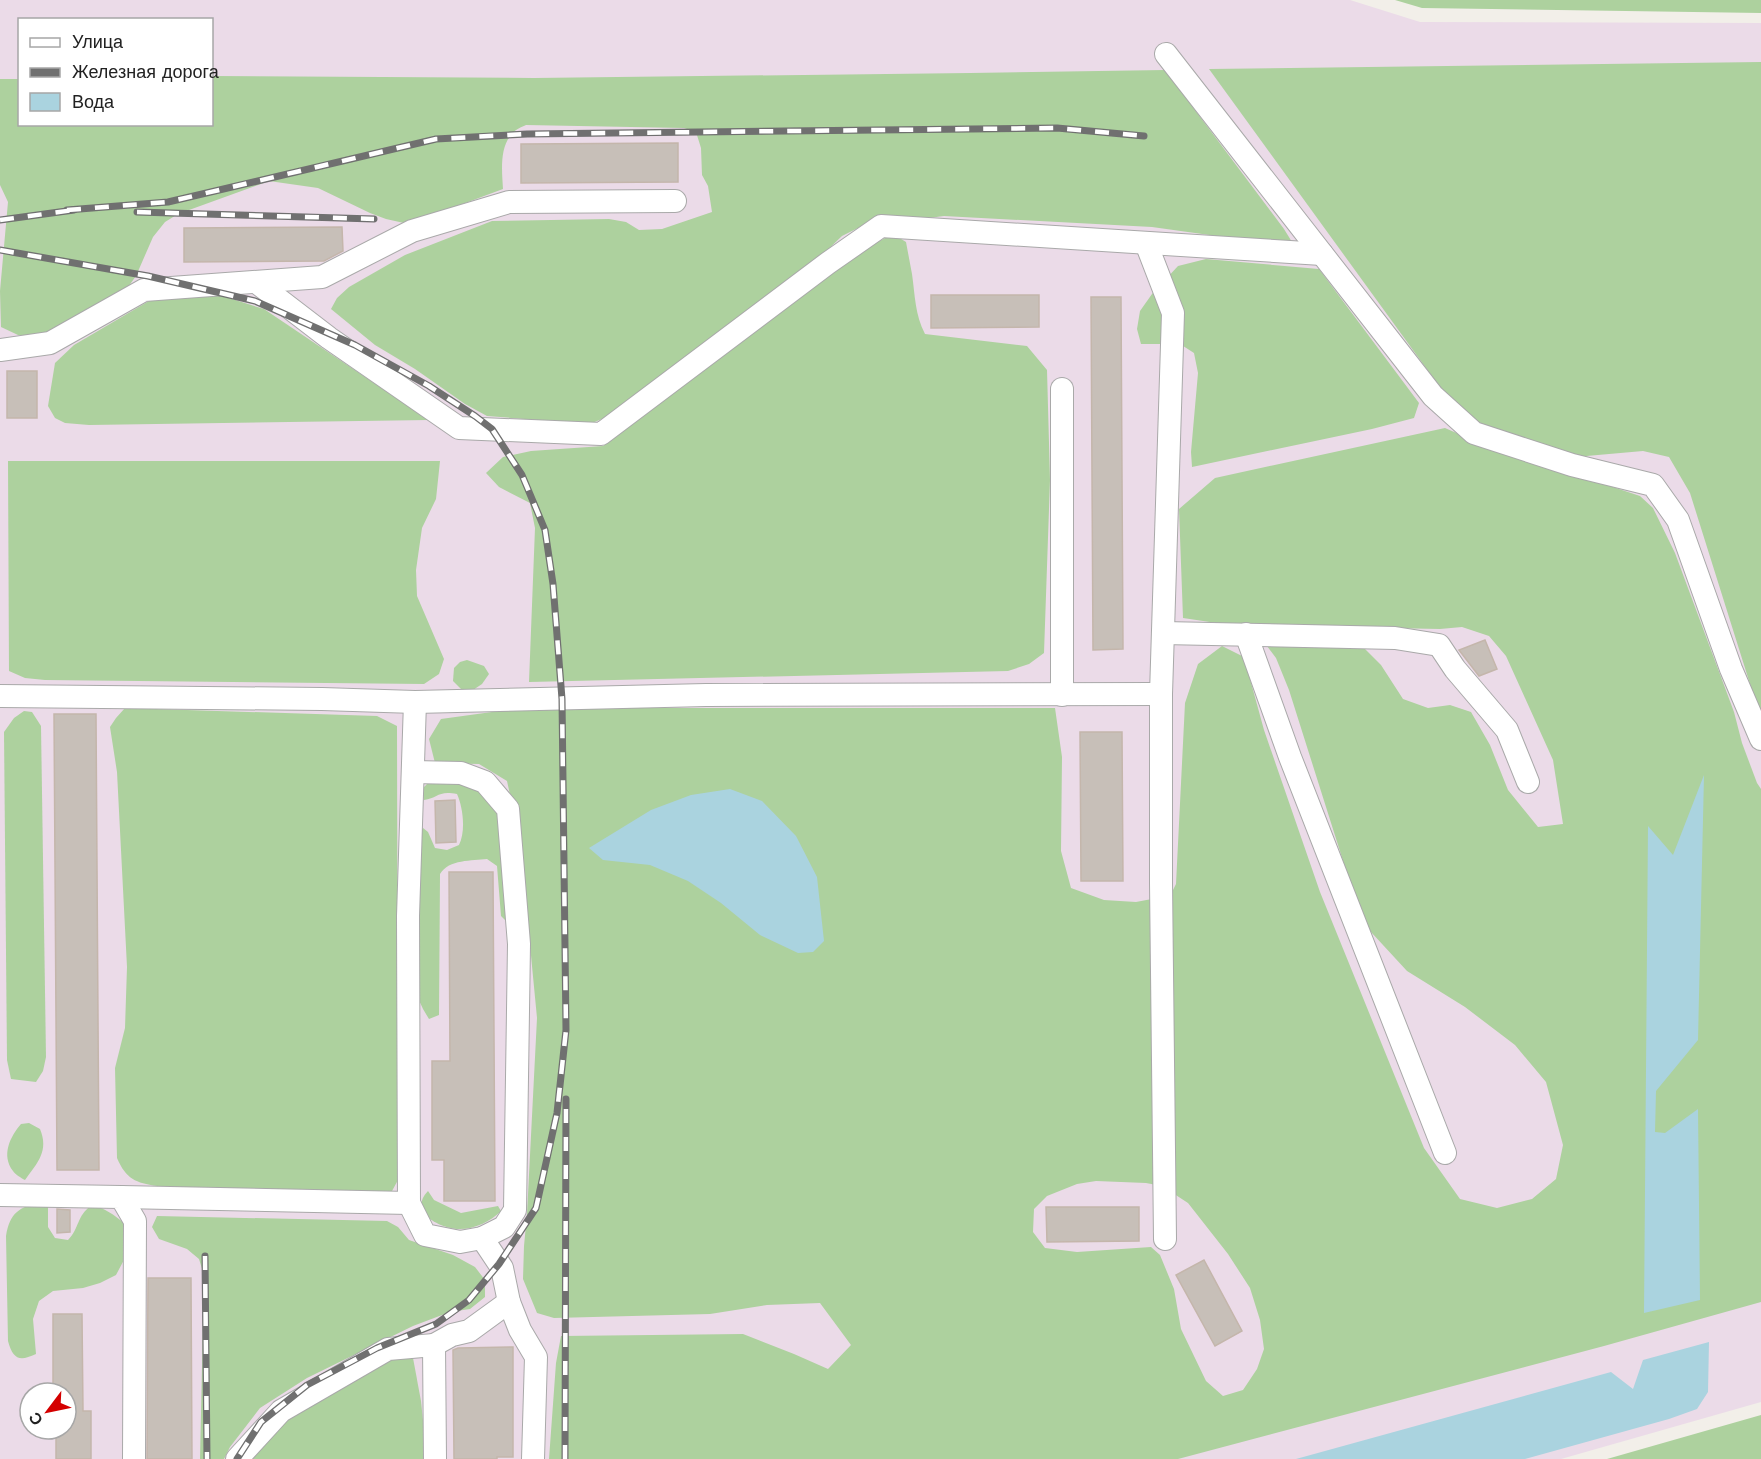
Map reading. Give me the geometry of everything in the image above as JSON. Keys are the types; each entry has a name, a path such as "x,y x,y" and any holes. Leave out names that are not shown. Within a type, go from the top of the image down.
{"lane":[{"path":"1166,54 1433,396 1474,433 1572,465 1653,485 1678,520 1731,669 1761,740"},
{"path":"0,350 50,343 144,290 322,277 412,231 509,202 675,201"},
{"path":"256,282 329,338 459,428 601,434 828,263 881,226 1322,254"},
{"path":"1146,243 1173,313 1161,694 1165,1239"},
{"path":"1062,389 1062,695"},
{"path":"1163,633 1395,638 1439,645 1455,669 1507,730 1528,782"},
{"path":"1246,634 1290,757 1445,1153"},
{"path":"0,696 415,702 718,695 1161,694"},
{"path":"413,772 461,773 485,782 508,809 519,944 515,1209 504,1227 482,1238 460,1242 425,1235 408,1203 408,916 415,702"},
{"path":"0,1195 408,1203"},
{"path":"122,1197 135,1221 134,1459"},
{"path":"482,1238 502,1268 509,1302 520,1330 536,1357 533,1459"},
{"path":"237,1459 281,1411 388,1349 434,1345 452,1335 469,1331 509,1302"},
{"path":"434,1345 435,1459"}],"shaded area":[{"path":"0,0 1350,0 1420,22 1761,23 1761,1402 1561,1459 0,1459"}],"green space":[{"path":"1395,0 1761,0 1761,13 1422,8"},
{"path":"1761,62 1761,719 1690,493 1669,457 1643,451 1564,458 1463,419 1209,69"},
{"path":"1165,70 1292,242 1274,244 1152,227 944,216 860,227 842,236 817,260 618,412 590,424 487,416 375,345 331,309 337,298 349,287 405,255 492,221 609,219 626,222 639,230 662,229 712,212 708,186 702,175 701,148 696,132 684,128 526,125 514,132 505,145 502,160 503,189 425,218 404,223 370,213 318,188 269,181 178,214 165,222 153,237 136,276 123,294 39,337 18,335 1,327 0,291 8,202 0,185 0,79 18,79 18,126 213,126 213,76 534,78"},
{"path":"893,234 906,242 917,312 925,334 1027,346 1047,370 1050,480 1044,653 1029,664 1008,671 529,682 535,528 530,503 499,487 486,473 503,457 531,451 603,446 843,260"},
{"path":"1206,259 1319,269 1419,403 1414,418 1192,467 1191,452 1198,373 1194,353 1180,344 1141,344 1137,329 1140,311 1178,266"},
{"path":"216,294 264,309 429,420 89,425 65,423 55,418 48,406 55,363 74,345 154,298"},
{"path":"1445,428 1477,442 1640,496 1653,508 1675,553 1734,712 1742,743 1761,789 1761,1302 1178,1459 549,1459 556,1363 561,1336 743,1334 828,1369 851,1345 820,1303 767,1305 710,1314 554,1318 537,1313 523,1279 537,1018 520,841 507,781 479,764 435,763 429,739 441,719 521,708 1055,708 1062,757 1061,851 1071,888 1104,900 1136,902 1172,892 1176,884 1185,703 1198,664 1222,646 1244,657 1264,730 1320,892 1424,1148 1460,1199 1497,1208 1532,1199 1556,1179 1563,1145 1546,1082 1515,1045 1465,1007 1407,971 1371,932 1357,905 1289,690 1276,658 1264,642 1360,644 1381,665 1403,699 1428,708 1450,705 1471,712 1490,745 1508,790 1538,827 1563,824 1553,760 1506,656 1489,636 1462,627 1440,629 1230,625 1183,618 1179,509 1215,478","holes":["1096,1181 1162,1186 1188,1203 1228,1254 1250,1288 1260,1320 1264,1349 1257,1369 1243,1390 1223,1396 1206,1381 1181,1329 1174,1289 1160,1255 1151,1247 1077,1252 1045,1248 1033,1232 1034,1209 1047,1196 1077,1184"]},
{"path":"8,461 440,461 436,499 422,528 416,570 417,596 444,659 439,674 424,684 45,680 25,678 9,671"},
{"path":"467,660 484,666 489,674 482,684 473,690 461,689 453,681 454,668 460,662"},
{"path":"125,708 377,716 397,726 398,1180 392,1191 354,1194 157,1186 132,1179 120,1165 117,1158 115,1068 125,1028 127,967 117,772 110,727"},
{"path":"24,711 32,712 41,726 46,1057 43,1071 36,1082 11,1079 7,1060 4,732 14,718"},
{"path":"437,781 480,787 498,812 508,915 505,920 501,916 497,866 487,859 455,863 440,874 439,1015 429,1019 418,998 419,833 423,828 428,832 435,848 447,850 459,845 463,826 461,805 457,794 442,794 424,800 422,789 427,784"},
{"path":"29,1123 40,1129 43,1150 25,1180 18,1176 9,1165 7,1153 10,1140 17,1129 21,1124"},
{"path":"428,1191 434,1200 461,1213 498,1206 501,1211 492,1219 475,1227 449,1228 434,1222 423,1212 421,1206"},
{"path":"41,1201 46,1202 48,1207 48,1227 55,1238 68,1240 83,1213 92,1205 113,1215 124,1223 125,1258 116,1275 100,1283 83,1288 53,1291 39,1301 33,1319 36,1354 21,1358 12,1352 8,1341 6,1236 10,1221 17,1212"},
{"path":"157,1216 387,1221 398,1227 409,1240 453,1255 475,1267 485,1280 485,1297 470,1309 450,1312 413,1326 307,1378 260,1408 230,1447 224,1459 200,1459 204,1275 199,1259 187,1249 159,1239 152,1227"},
{"path":"407,1354 413,1358 421,1401 427,1459 249,1459 287,1415 386,1357"},
{"path":"1761,1415 1761,1459 1607,1459"}],"water":[{"path":"1704,775 1698,1040 1656,1091 1655,1132 1665,1133 1698,1109 1700,1300 1644,1313 1648,826 1673,855"},
{"path":"730,789 762,801 796,836 817,877 824,941 813,952 798,953 760,935 721,903 688,881 650,865 603,860 589,848 651,810 691,795"},
{"path":"1709,1342 1708,1392 1697,1409 1669,1419 1525,1459 1296,1459 1611,1372 1633,1389 1643,1360"}],"building":[{"path":"678,143 678,182 521,183 521,144"},
{"path":"342,227 343,251 324,261 184,262 184,228"},
{"path":"931,295 1039,295 1039,327 931,328"},
{"path":"1091,297 1121,297 1123,649 1093,650"},
{"path":"7,371 37,371 37,418 7,418"},
{"path":"1485,640 1497,669 1479,676 1459,650"},
{"path":"54,714 96,714 99,1170 57,1170"},
{"path":"1080,732 1122,732 1123,881 1081,881"},
{"path":"455,800 456,842 436,843 435,801"},
{"path":"449,872 493,872 495,1201 444,1201 444,1160 432,1160 432,1061 450,1061"},
{"path":"1046,1207 1139,1207 1139,1241 1047,1242"},
{"path":"57,1209 70,1210 70,1232 57,1233"},
{"path":"1204,1260 1242,1331 1215,1346 1176,1275"},
{"path":"148,1278 191,1278 192,1459 147,1459"},
{"path":"53,1314 82,1314 83,1411 91,1411 91,1459 56,1459 56,1441 78,1441 78,1381 53,1381"},
{"path":"513,1347 513,1457 454,1459 453,1350"}],"railway":[{"path":"67,210 168,202 436,139 527,134 1057,128 1144,136"},
{"path":"0,220 74,210"},
{"path":"137,212 374,219"},
{"path":"0,250 148,276 255,301 355,345 429,386 492,429 522,475 545,530 553,584 562,699 566,1030 557,1113 536,1208 499,1264 469,1300 436,1324 377,1348 307,1385 261,1422 237,1459"},
{"path":"565,1459 566,1099"},
{"path":"205,1256 207,1459"}]}
